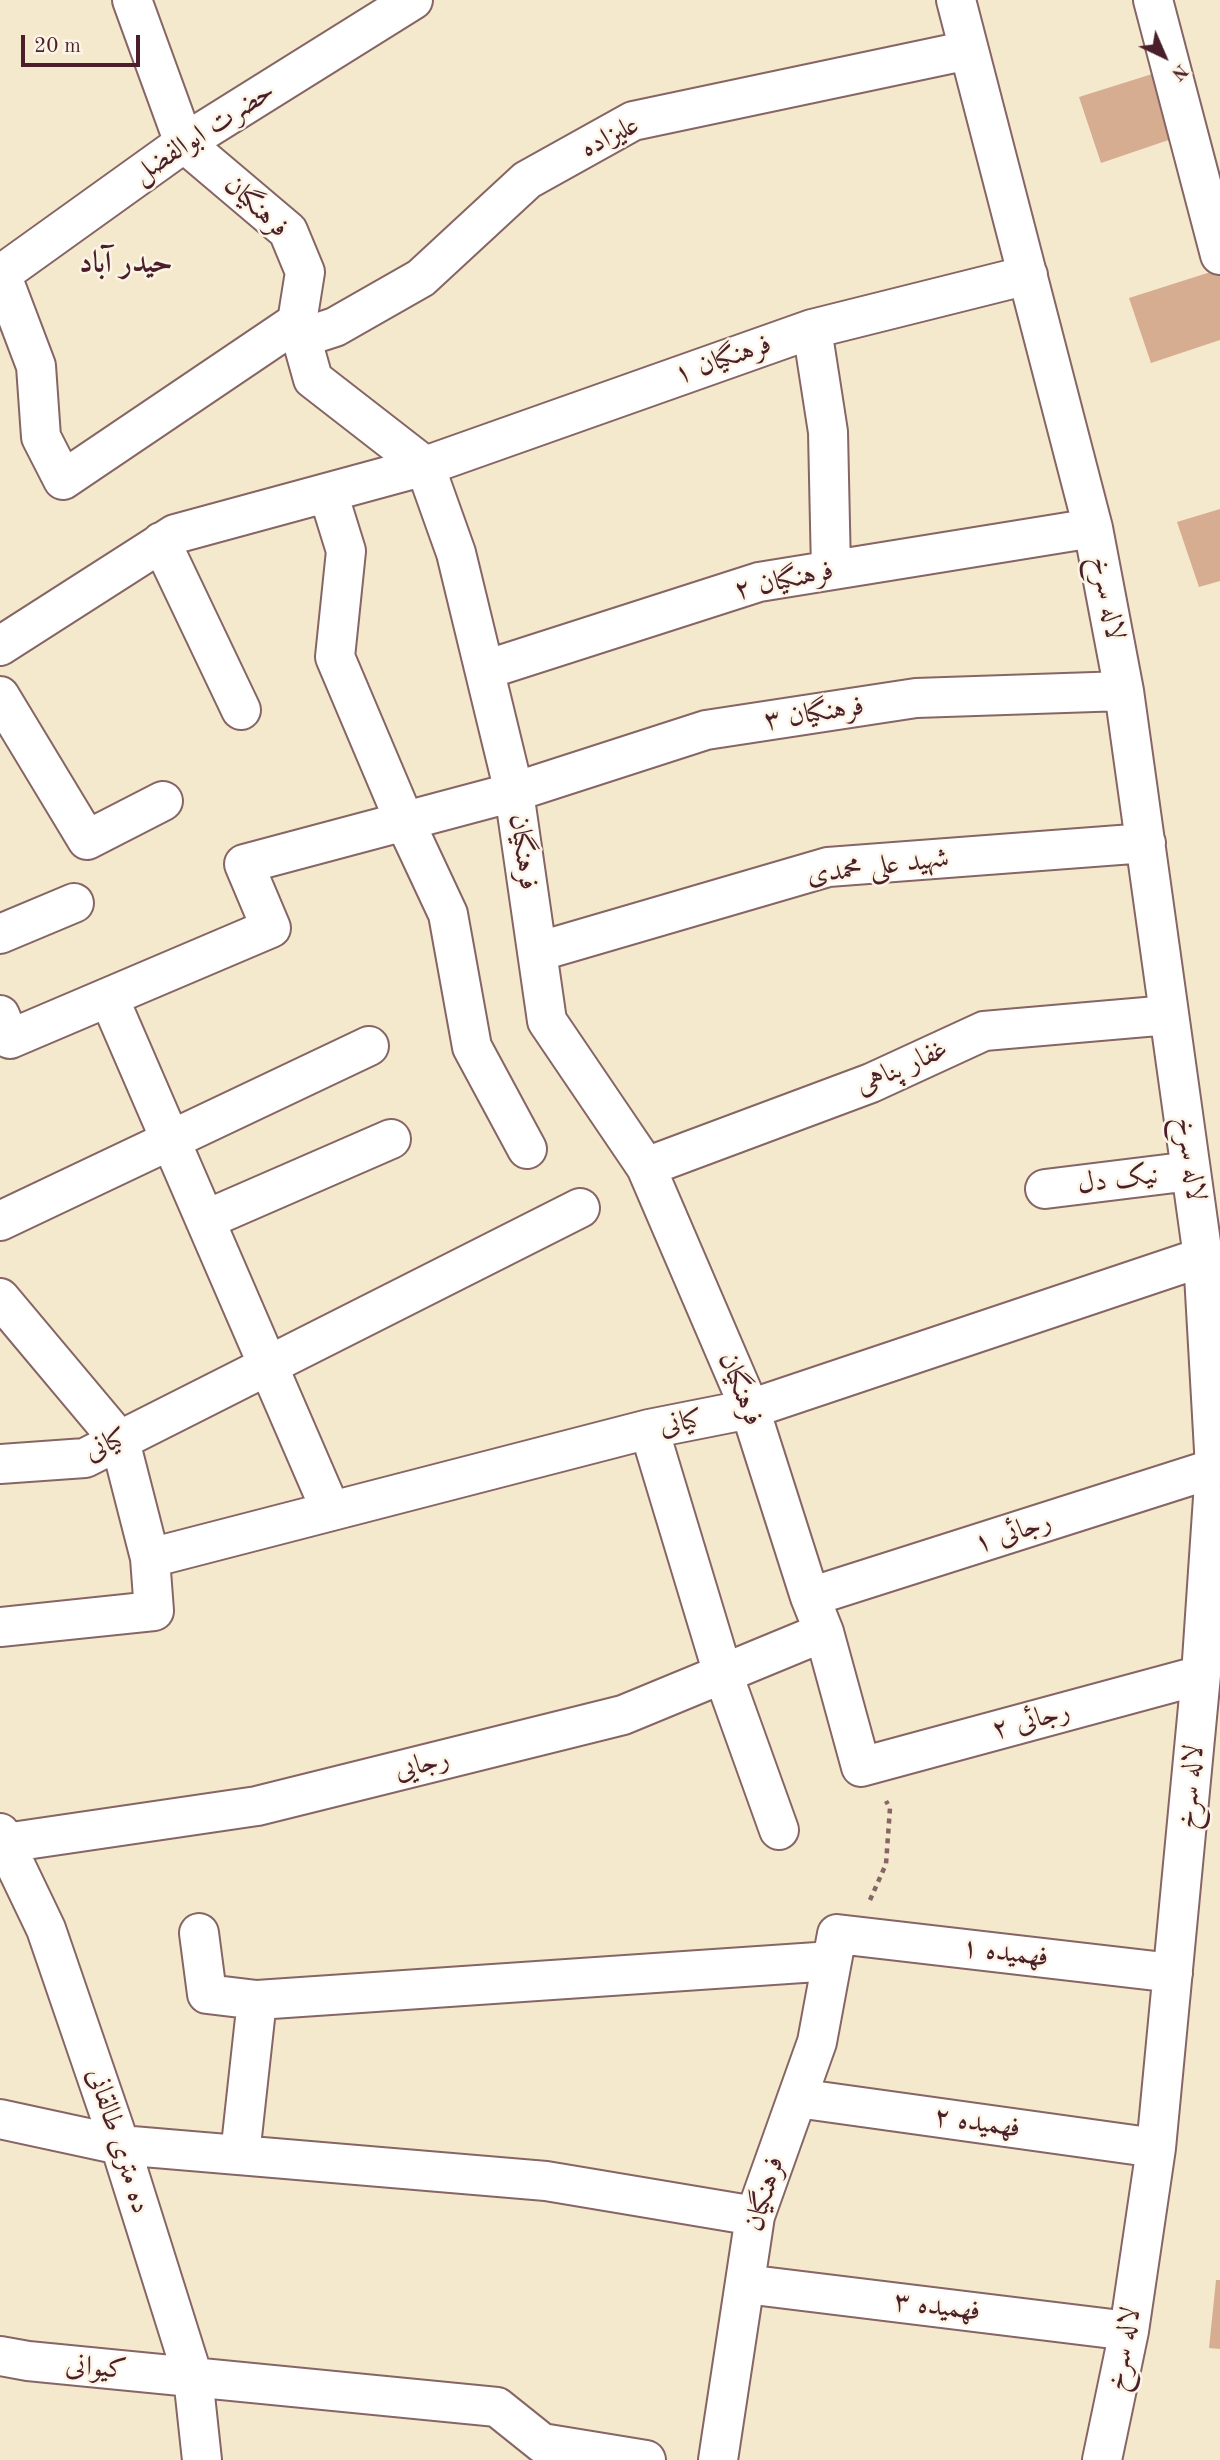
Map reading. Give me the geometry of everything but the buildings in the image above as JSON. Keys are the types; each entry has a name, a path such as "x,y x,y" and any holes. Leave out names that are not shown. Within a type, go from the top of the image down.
{"street":[{"name":"فرهنگیان","path":"132,0 184,143 288,231 305,272 299,330 313,379 425,466 456,553 514,792 547,1021 646,1167 750,1409 810,1597 824,1632 861,1767"},
{"name":"حضرت ابوالفضل","path":"1,273 184,143 413,0"},
{"name":"لاله سرخ","path":"956,0 1093,528 1124,691 1203,1257 1215,1468 1201,1675 1156,2148 1129,2331 1102,2460"},
{"path":"1153,0 1220,255"},
{"name":"علیزاده","path":"1,273 36,366 41,437 63,480 299,330 335,327 421,278 527,180 633,121 970,50"},
{"name":"فرهنگیان ۱","path":"0,646 175,534 425,466 812,329 1028,275"},
{"path":"812,329 828,432 831,570"},
{"path":"328,493 346,551 335,657 404,820 448,914 472,1047 527,1149"},
{"name":"فرهنگیان ۲","path":"485,670 759,582 1093,528"},
{"path":"161,542 241,710"},
{"name":"فرهنگیان ۳","path":"109,998 271,928 244,864 514,792 706,730 916,698 1124,691"},
{"path":"0,696 87,839 163,801"},
{"name":"شهید علی محمدی","path":"537,951 828,867 1146,843"},
{"path":"0,934 74,903"},
{"path":"0,1016 10,1039 109,998 331,1511"},
{"name":"غفار پناهی","path":"646,1167 871,1083 984,1031 1169,1015"},
{"path":"0,1221 369,1046"},
{"path":"205,1220 391,1139"},
{"name":"نیک دل","path":"1045,1189 1191,1171"},
{"name":"کیانی","path":"0,1464 85,1458 580,1208"},
{"name":"کیانی","path":"150,1558 649,1429 750,1409 1203,1257"},
{"path":"0,1298 120,1441 150,1558 154,1611 0,1627"},
{"path":"649,1429 723,1674 779,1829"},
{"name":"رجائی ۱","path":"810,1597 1215,1468"},
{"name":"رجایی","path":"3,1838 257,1806 623,1715 824,1632"},
{"name":"رجائی ۲","path":"861,1767 1201,1675"},
{"name":"ده متری طالقانی","path":"3,1838 46,1929 120,2144 193,2377 202,2460"},
{"name":"فهمیده ۱","path":"199,1933 207,1994 257,2000 841,1944 1173,1973"},
{"name":"فرهنگیان","path":"718,2460 755,2216 817,2042 841,1944"},
{"path":"240,2155 257,2000"},
{"name":"فهمیده ۲","path":"797,2098 1156,2148"},
{"path":"0,2119 120,2144 546,2181 755,2216"},
{"name":"فهمیده ۳","path":"744,2284 1129,2331"},
{"name":"کیوانی","path":"0,2356 28,2361 497,2407 542,2442 646,2460"}],"path":[{"path":"841,1944 886,1864 890,1808 861,1767"}],"district":[{"name":"حیدر آباد","path":"126,264"}]}
